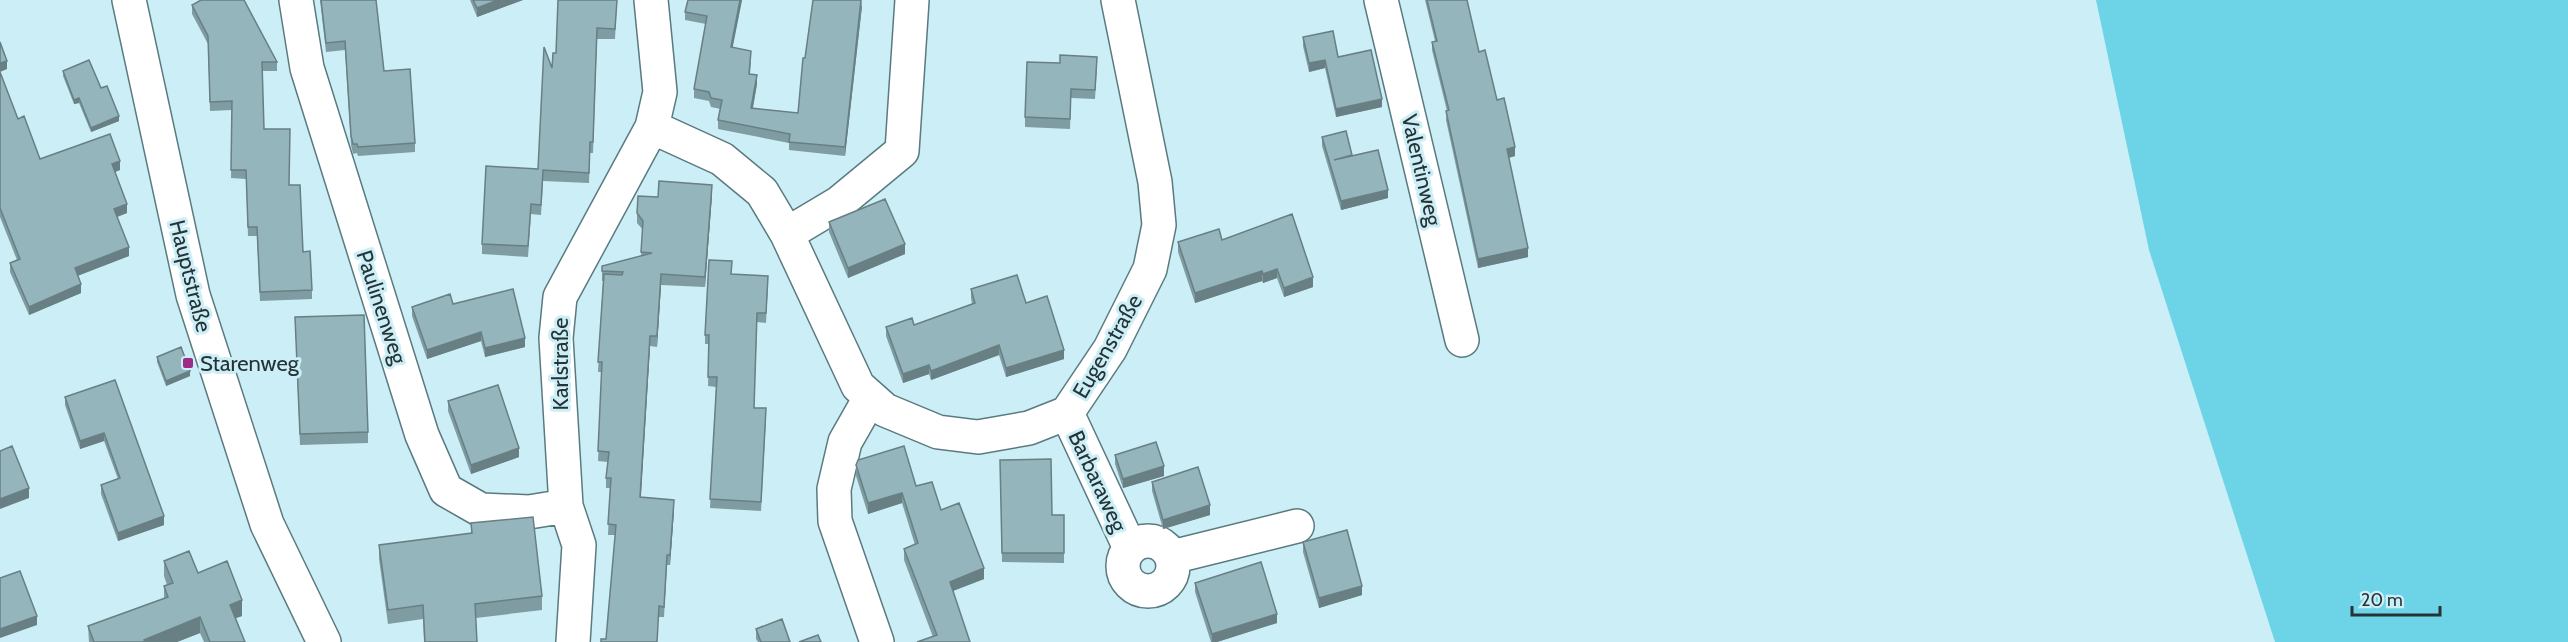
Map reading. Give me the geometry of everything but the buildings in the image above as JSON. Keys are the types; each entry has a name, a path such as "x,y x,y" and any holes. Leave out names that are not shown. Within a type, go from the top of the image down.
{"street":[{"name":"Hauptstraße","path":"129,0 193,295 267,524 324,642"},
{"name":"Paulinenweg","path":"296,0 307,68 422,435 446,490 481,510 529,512 566,506"},
{"name":"Karlstraße","path":"573,642 579,546 566,506 556,338 560,297 652,128 660,92 651,0"},
{"path":"787,234 839,203 902,151 912,0"},
{"name":"Eugenstraße","path":"652,128 722,159 762,192 787,234 858,386 885,410 938,432 978,437 1029,428 1067,413 1110,349 1150,269 1159,225 1155,182 1118,0"},
{"name":"Valentinweg","path":"1381,0 1462,340"},
{"path":"870,398 845,442 834,489 835,521 877,642"},
{"name":"Barbaraweg","path":"1067,413 1130,548"},
{"path":"1172,557 1297,526"},
{"name":"Barbaraweg","path":"1144,541 1161,544 1172,557 1173,573 1163,587 1155,591 1139,590 1132,586 1123,572 1123,563 1130,548 1144,541"}],"shaded area":[{"path":"2096,0 2568,0 2568,642 2275,642 2149,250"}],"place":[{"name":"Starenweg","path":"188,363"}]}
